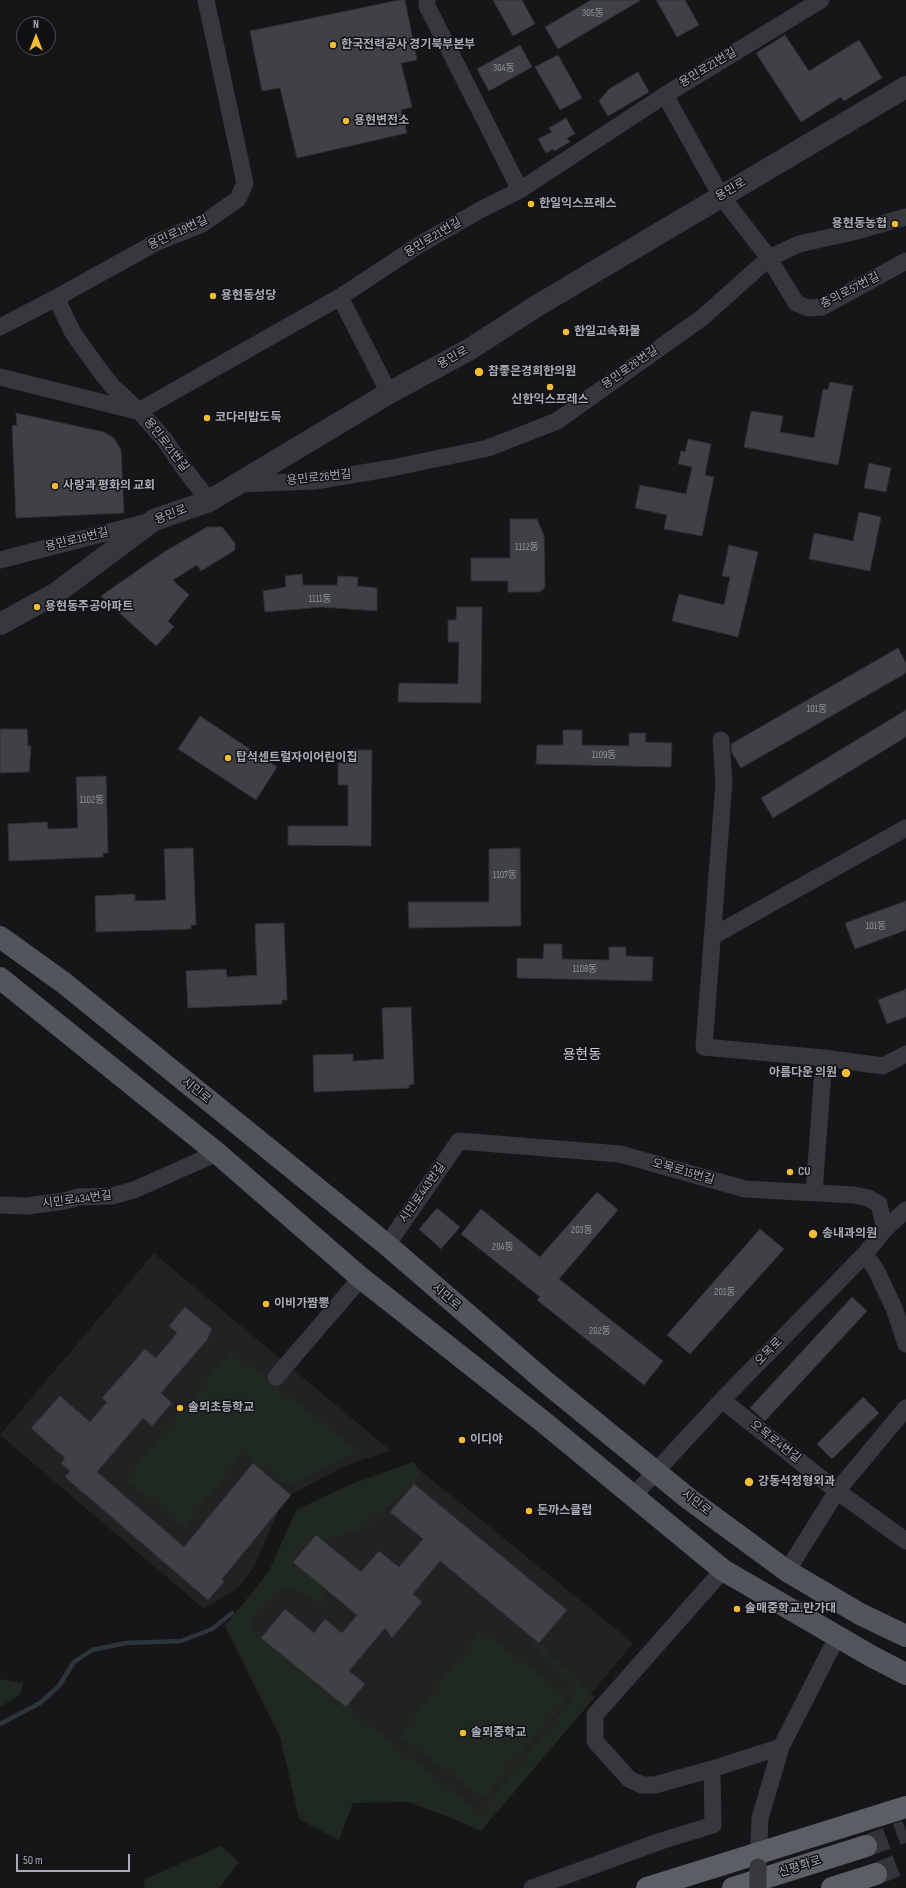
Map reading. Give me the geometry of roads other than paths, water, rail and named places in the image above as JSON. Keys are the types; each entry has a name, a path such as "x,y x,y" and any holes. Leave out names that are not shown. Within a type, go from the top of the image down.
{"highway":[{"path":"647,1888 758,1860 906,1807"},
{"path":"882,1815 890,1816 906,1822"},
{"name":"신평화로","path":"733,1888 866,1846"},
{"path":"832,1888 876,1874"}],"main road":[{"name":"시민로","path":"0,937 64,983 387,1246 547,1384 657,1471 689,1499 787,1571 860,1614 906,1636"},
{"path":"0,978 217,1153 361,1278 546,1424 723,1570 837,1637 906,1674"}],"street":[{"name":"용민로19번길","path":"0,327 157,242 202,224 238,200 245,184 206,0"},
{"path":"426,0 427,6 520,190"},
{"name":"용민로21번길","path":"209,501 164,439 139,411 340,296 419,245 480,210 520,190 665,95 820,0"},
{"name":"용민로","path":"0,624 54,594 154,520 209,501 239,484 389,393 470,349 535,307 906,87"},
{"name":"충의로57번길","path":"665,95 721,196 769,258 796,303 808,308 822,308 906,261"},
{"name":"용민로26번길","path":"239,484 314,480 392,468 488,448 557,421 703,317 769,258 800,244 853,232 906,217"},
{"path":"340,296 389,393"},
{"path":"56,298 73,333 98,368 112,386 139,411"},
{"path":"0,377 139,411"},
{"name":"용민로19번길","path":"0,560 154,520"},
{"path":"721,740 724,782 704,1047 824,1058 883,1066 906,1054"},
{"path":"713,936 906,828"},
{"path":"814,1192 824,1058"},
{"name":"시민로443번길","path":"387,1246 459,1141"},
{"name":"오목로15번길","path":"459,1141 620,1154 745,1189 854,1195 868,1198 879,1204 885,1229"},
{"name":"시민로434번길","path":"0,1205 28,1206 64,1201 79,1197 112,1196 134,1190 217,1153"},
{"name":"오목로","path":"633,1496 722,1400 865,1254 885,1229 906,1210"},
{"path":"865,1254 876,1270 894,1308 905,1339"},
{"path":"276,1377 361,1278"},
{"name":"오목로4번길","path":"722,1400 837,1492 906,1541"},
{"path":"787,1571 837,1492 906,1408"},
{"path":"723,1570 595,1715 595,1741 628,1779 642,1786 655,1785 712,1770 780,1747"},
{"path":"758,1888 760,1818 780,1747 837,1637"},
{"path":"532,1888 661,1841 713,1825 712,1770"}],"waterway":[{"path":"0,1724 40,1703 59,1686 74,1662 92,1650 126,1643 181,1641 212,1629 232,1613"}],"tunnel":[{"path":"866,1846 906,1831"},
{"path":"876,1874 906,1862"}],"place":[{"name":"한국전력공사 경기북부본부","path":"333,45"},
{"name":"용현변전소","path":"346,121"},
{"name":"한일익스프레스","path":"531,204"},
{"name":"용현동농협","path":"895,224"},
{"name":"용현동성당","path":"213,296"},
{"name":"한일고속화물","path":"566,332"},
{"name":"참좋은경희한의원","path":"479,372"},
{"name":"신한익스프레스","path":"550,387"},
{"name":"코다리밥도둑","path":"207,418"},
{"name":"사랑과 평화의 교회","path":"55,486"},
{"name":"용현동주공아파트","path":"37,607"},
{"name":"탑석센트럴자이어린이집","path":"228,758"},
{"name":"아름다운 의원","path":"846,1073"},
{"name":"CU","path":"790,1172"},
{"name":"송내과의원","path":"813,1234"},
{"name":"이비가짬뽕","path":"266,1304"},
{"name":"솔뫼초등학교","path":"180,1408"},
{"name":"이디야","path":"462,1440"},
{"name":"강동석정형외과","path":"749,1482"},
{"name":"돈까스클럽","path":"529,1511"},
{"name":"솔매중학교.만가대","path":"737,1609"},
{"name":"솔뫼중학교","path":"463,1733"}],"district":[{"name":"용현동","path":"582,1055"}]}
